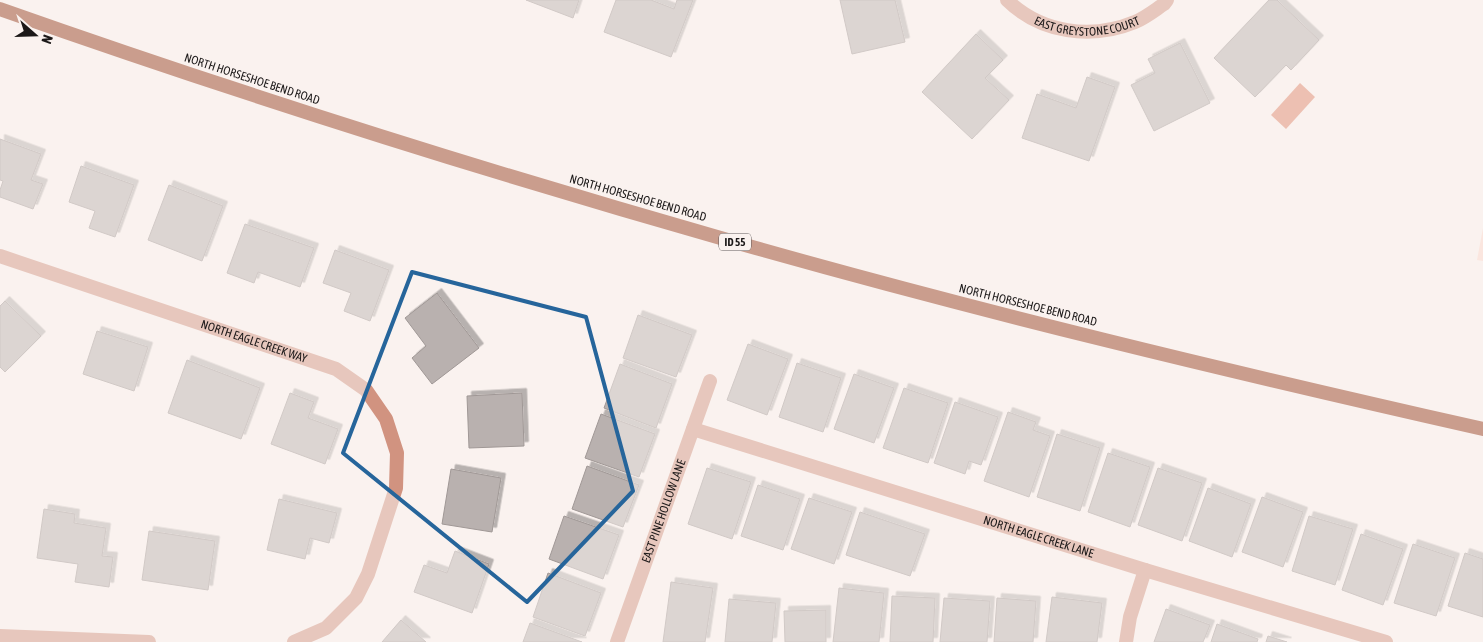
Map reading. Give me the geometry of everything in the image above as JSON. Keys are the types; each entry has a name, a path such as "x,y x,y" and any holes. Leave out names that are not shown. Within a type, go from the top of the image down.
{"highway":[{"name":"NORTH HORSESHOE BEND ROAD","path":"0,9 122,52 324,118 528,182 732,241 937,297 1144,350 1483,429"}],"street":[{"name":"EAST GREYSTONE COURT","path":"1007,0 1017,10 1044,25 1072,32 1102,32 1136,22 1164,4 1167,0"},
{"name":"NORTH EAGLE CREEK WAY","path":"0,256 336,368 366,390 386,418 397,453 396,488 368,574 356,598 326,628 294,642"},
{"name":"EAST PINE HOLLOW LANE","path":"616,642 710,381"},
{"name":"NORTH EAGLE CREEK LANE","path":"693,429 1145,570 1386,642"},
{"path":"1126,642 1130,616 1145,570"},
{"path":"0,636 149,642"}],"highlighted area":[{"path":"412,272 586,317 633,491 527,602 343,453"}],"shaded area":[{"path":"1300,83 1315,97 1286,129 1271,115"},
{"path":"1483,228 1483,261 1477,260"}],"building":[{"path":"526,0 579,0 573,18"},
{"path":"616,0 651,0 674,9 677,0 693,0 671,57 604,32"},
{"path":"840,0 895,0 905,42 852,54"},
{"path":"1269,0 1277,0 1319,40 1291,70 1286,65 1255,97 1214,58"},
{"path":"976,34 1003,60 985,78 1009,100 972,139 922,92"},
{"path":"1180,43 1210,103 1154,131 1131,85 1155,73 1148,59"},
{"path":"1087,77 1115,87 1089,161 1022,138 1037,94 1076,108"},
{"path":"0,139 41,154 31,180 43,184 33,209 0,197 3,181 0,180"},
{"path":"81,166 134,185 115,237 89,228 95,211 69,202"},
{"path":"169,185 223,206 202,261 148,240"},
{"path":"245,224 314,248 300,287 258,272 254,283 227,273"},
{"path":"335,250 389,270 370,321 344,311 351,293 323,283"},
{"path":"437,293 479,348 432,384 412,358 426,346 405,318"},
{"path":"5,301 41,336 5,372 0,367 0,306"},
{"path":"638,315 692,335 676,377 623,358"},
{"path":"97,331 148,347 134,391 83,374"},
{"path":"748,344 788,359 767,415 727,400"},
{"path":"187,360 260,388 241,439 168,413"},
{"path":"797,363 841,378 823,432 779,417"},
{"path":"620,364 672,384 656,428 604,408"},
{"path":"854,374 894,388 874,443 834,429"},
{"path":"904,388 948,403 928,463 883,448"},
{"path":"290,393 314,402 308,418 338,429 325,464 271,444"},
{"path":"522,393 524,446 469,448 467,396"},
{"path":"955,402 998,417 981,465 969,461 965,474 934,463"},
{"path":"1008,412 1036,422 1033,430 1050,436 1029,497 984,481"},
{"path":"601,414 655,434 639,477 585,458"},
{"path":"1057,434 1100,448 1080,511 1037,497"},
{"path":"1108,453 1150,467 1130,527 1088,512"},
{"path":"587,466 639,485 623,527 572,509"},
{"path":"707,468 751,482 732,539 688,524"},
{"path":"1158,468 1202,483 1182,541 1138,525"},
{"path":"451,469 501,478 492,532 442,524"},
{"path":"758,485 800,499 783,550 741,536"},
{"path":"1208,488 1251,504 1232,557 1189,541"},
{"path":"1262,497 1303,512 1283,567 1242,552"},
{"path":"809,498 852,512 834,564 791,549"},
{"path":"279,499 337,513 329,543 310,538 305,559 267,550"},
{"path":"44,509 75,514 74,523 106,528 102,556 113,557 109,587 75,582 78,564 37,558"},
{"path":"860,512 925,534 910,576 846,555"},
{"path":"564,516 619,535 603,579 549,559"},
{"path":"1309,516 1353,529 1335,585 1292,571"},
{"path":"149,531 215,541 208,590 142,580"},
{"path":"1361,534 1403,549 1383,605 1342,590"},
{"path":"1413,544 1455,558 1436,616 1394,603"},
{"path":"455,551 489,564 472,613 414,592 424,565 447,573"},
{"path":"1465,553 1483,559 1483,617 1448,606"},
{"path":"548,573 601,593 585,636 533,617"},
{"path":"671,582 713,588 705,642 663,642"},
{"path":"839,588 884,593 879,642 833,642"},
{"path":"892,596 935,598 933,642 890,642"},
{"path":"1052,597 1102,603 1097,642 1046,642"},
{"path":"944,598 990,601 987,642 940,642"},
{"path":"997,598 1036,601 1033,642 994,642"},
{"path":"729,599 776,603 772,642 725,642"},
{"path":"1166,609 1210,625 1203,642 1154,642"},
{"path":"826,610 826,642 785,642 784,611"},
{"path":"401,620 426,642 382,642"},
{"path":"530,623 582,642 523,642"},
{"path":"1217,624 1258,639 1257,642 1211,642"},
{"path":"1268,636 1287,642 1266,642"}]}
